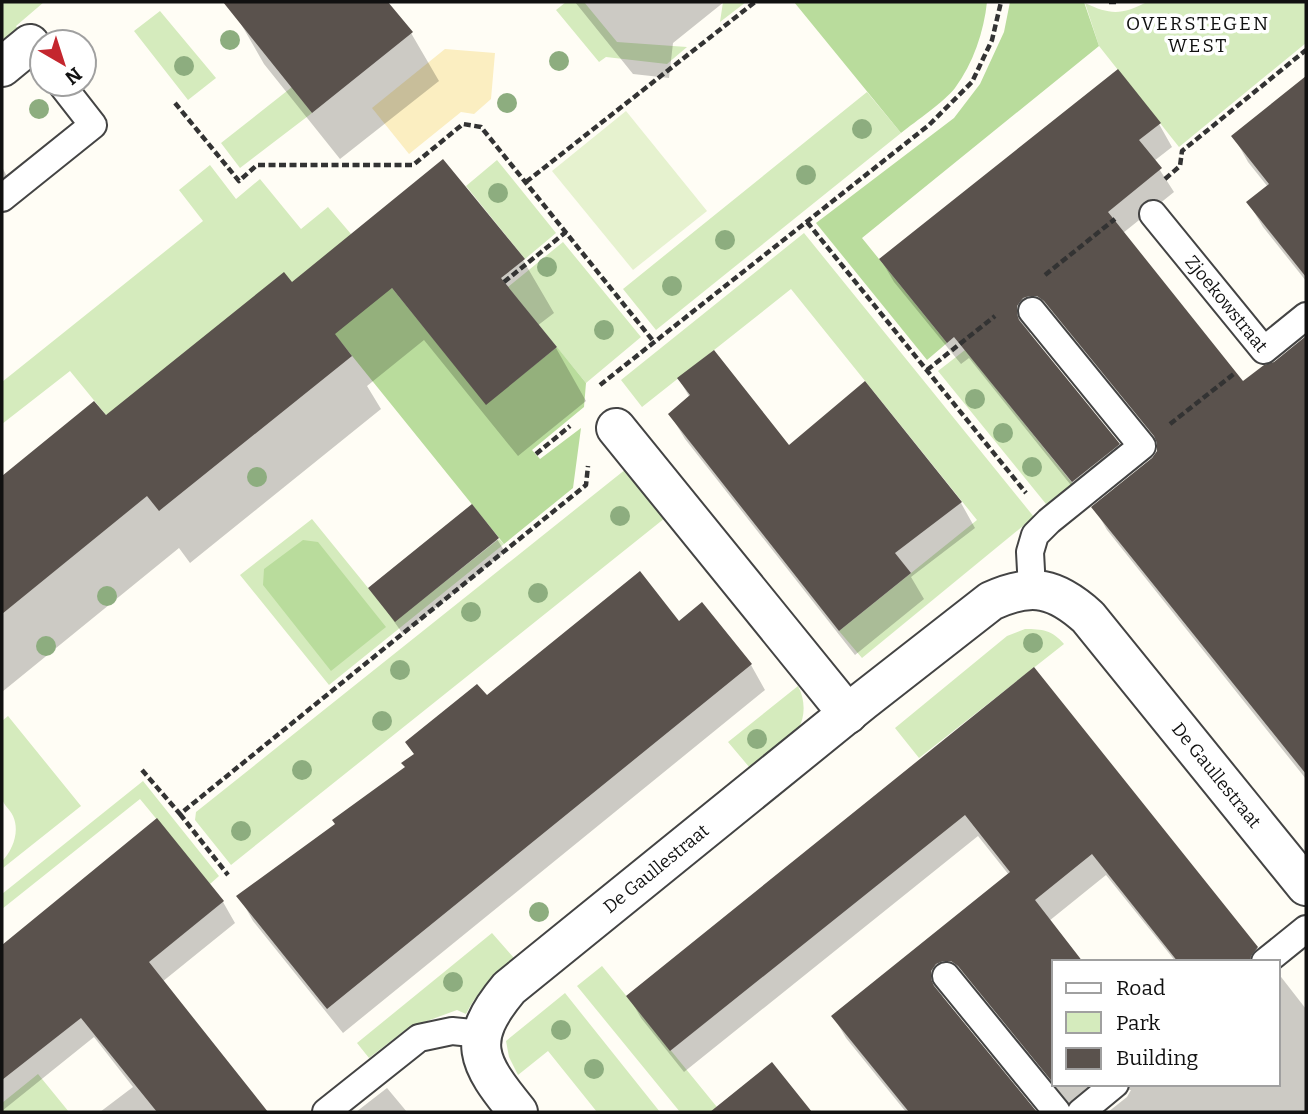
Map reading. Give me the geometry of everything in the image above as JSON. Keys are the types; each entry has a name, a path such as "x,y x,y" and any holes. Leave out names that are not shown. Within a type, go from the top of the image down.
{"street":[{"path":"616,428 848,714"},
{"name":"De Gaullestraat","path":"482,1034 484,1023 493,1007 509,988 991,601 1011,592 1032,589 1069,600 1088,617 1306,886"},
{"path":"482,1034 481,1048 486,1066 518,1112"}],"lane":[{"path":"2,198 93,125 72,98"},
{"name":"Zjoekowstraat","path":"1153,214 1264,350 1306,316"},
{"path":"1032,311 1142,446 1035,535 1030,552 1032,589"},
{"path":"1267,960 1306,929"},
{"path":"946,976 1057,1112"},
{"path":"326,1112 419,1038 452,1031 482,1034"},
{"path":"1081,1112 1113,1086"}],"path":[{"path":"526,182 755,2"},
{"path":"1109,2 1119,2"},
{"path":"175,103 239,181 257,165 413,165 463,124 481,127 654,342"},
{"path":"807,222 1049,521"},
{"path":"504,282 566,232"},
{"path":"1142,446 1264,350"},
{"path":"536,454 576,422"},
{"path":"180,814 228,875"}],"green space":[{"path":"2,2 44,2 16,26 19,31 2,45"},
{"path":"566,2 584,2 617,42 687,47 667,64 606,57 599,62 556,10"},
{"path":"723,2 746,2 720,22"},
{"path":"794,2 987,2 977,47 961,79 944,99 901,133"},
{"path":"1010,2 1084,2 1099,46 862,238 947,343 927,360 816,223 954,118 980,84 1004,32"},
{"path":"1147,2 1306,2 1306,43 1179,147 1099,46 1085,3 1116,12"},
{"path":"160,11 216,78 188,100 134,31"},
{"path":"292,87 312,113 240,168 221,143"},
{"path":"867,92 901,133 656,330 623,289"},
{"path":"626,111 707,211 633,270 552,171"},
{"path":"497,160 556,233 525,259 466,186"},
{"path":"210,165 236,199 260,179 301,229 328,207 351,234 311,305 106,415 70,371 2,424 2,382 203,221 179,190"},
{"path":"804,233 1034,517 862,658 839,631 977,520 791,289 642,407 621,380"},
{"path":"563,242 641,337 586,383 508,287"},
{"path":"392,288 486,404 557,347 586,383 584,407 532,450 540,459 581,428 573,488 504,544 311,305"},
{"path":"965,350 1073,484 1046,504 938,371"},
{"path":"626,469 665,518 231,865 195,820 196,812"},
{"path":"312,519 395,621 499,539 504,544 329,685 240,575"},
{"path":"303,540 318,542 386,627 331,671 263,585 264,569"},
{"path":"1025,629 1046,631 1064,644 919,758 895,728 1007,636"},
{"path":"798,686 804,707 798,729 750,768 728,742"},
{"path":"8,716 81,806 3,868 2,861 12,846 16,828 13,816 2,798 2,721"},
{"path":"143,781 219,876 210,884 140,799 2,909 2,894"},
{"path":"492,933 514,958 487,984 466,1014 457,1010 408,1028 369,1058 357,1043"},
{"path":"602,966 721,1112 680,1112 577,986"},
{"path":"565,993 660,1112 597,1112 548,1051 518,1075 509,1057 506,1041"},
{"path":"38,1074 69,1112 2,1112 2,1103"}],"sand":[{"path":"445,49 495,53 491,99 474,114 461,112 409,154 372,108"}],"building":[{"path":"223,2 388,2 413,32 312,113"},
{"path":"1118,69 1161,123 1139,140 1162,168 1108,212 1243,381 1264,365 1274,362 1306,336 1306,774 1091,507 1152,458 1157,451 1157,443 1044,301 1037,296 1023,298 1017,306 1019,320 1120,444 1072,482 954,337 947,343 879,259"},
{"path":"1306,76 1306,277 1246,202 1269,184 1231,136"},
{"path":"443,159 525,259 501,278 557,347 486,405 392,288 335,334 352,356 159,511 147,496 2,614 2,476 94,401 106,415 284,272 292,282"},
{"path":"714,350 789,445 865,381 962,502 895,553 911,573 839,631 668,414 690,395 677,378"},
{"path":"472,504 499,538 395,622 368,588"},
{"path":"640,571 679,621 702,602 752,664 327,1009 236,896 335,824 332,820 405,767 401,763 414,754 405,742 477,684 487,695"},
{"path":"1034,667 1258,947 1250,960 1176,960 1092,854 1035,900 1081,960 1052,960 1052,1082 958,966 951,961 943,961 936,964 931,971 934,986 1037,1112 909,1112 831,1016 1010,872 965,815 670,1051 626,996"},
{"path":"157,818 224,901 149,962 268,1112 157,1112 81,1018 2,1080 2,945"},
{"path":"772,1062 812,1112 710,1112"}],"district":[{"name":"OVERSTEGEN WEST","path":"1198,34"}]}
